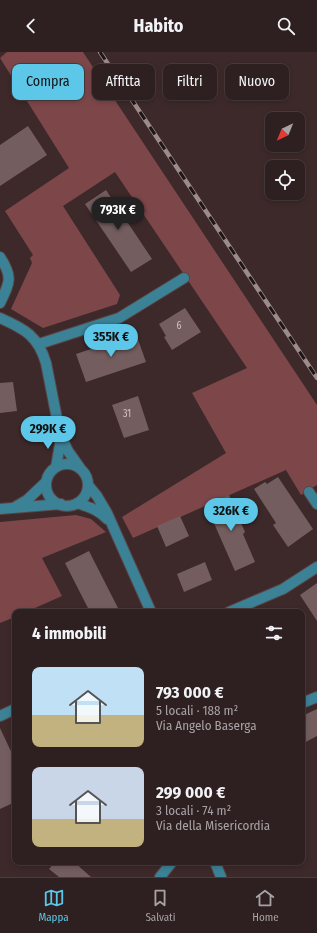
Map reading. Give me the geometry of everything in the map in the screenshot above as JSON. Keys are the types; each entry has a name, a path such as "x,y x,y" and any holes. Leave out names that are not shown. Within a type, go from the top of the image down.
{"street":[{"path":"0,256 8,270 9,276 6,290 0,303"},
{"path":"38,344 119,318 184,278"},
{"path":"0,318 29,333 43,353 60,434 68,451 86,475 88,485 112,523 150,609"},
{"path":"56,467 60,434"},
{"path":"80,468 70,464 64,464 52,470 48,475 46,482 49,495 53,500 65,506 71,505 83,499 88,485"},
{"path":"11,508 27,500 46,482"},
{"path":"309,492 317,504"},
{"path":"77,503 95,509 112,523"},
{"path":"0,509 61,504"},
{"path":"236,609 283,589 317,568"},
{"path":"305,702 317,697"},
{"path":"0,716 12,710"},
{"path":"160,877 170,865"},
{"path":"216,865 221,877"}],"shaded area":[{"path":"7,52 83,52 92,66 92,100 115,100 317,405 317,485 301,495 286,470 133,538 122,517 226,453 192,393 247,368 115,172 63,206 120,295 117,304 43,328 11,309 32,263 30,258 33,255 5,211 69,168 26,100 84,100 84,64 12,64 12,77 0,58"},
{"path":"76,515 91,519 106,532 42,558 62,596 33,609 12,609 12,618 0,623 0,522"}],"building":[{"path":"28,126 47,155 0,186 0,145"},
{"path":"106,190 152,259 131,272 85,204"},
{"path":"185,308 201,332 172,350 164,337 166,336 159,324"},
{"path":"136,334 146,362 86,382 76,354"},
{"path":"13,382 17,411 0,413 0,383"},
{"path":"138,396 149,430 124,438 112,405"},
{"path":"278,477 313,529 288,547 273,525 276,523 254,489 265,482 267,484"},
{"path":"229,495 245,532 243,534 255,562 235,571 206,505"},
{"path":"180,516 189,536 166,547 157,526"},
{"path":"89,551 118,609 88,609 65,563"},
{"path":"205,562 212,580 184,592 177,574"},
{"path":"317,583 317,621 300,595"},
{"path":"317,709 317,736 305,742 305,715"},
{"path":"0,728 12,754 12,803 0,809"},
{"path":"52,865 77,865 91,877 59,877 49,869"}],"railway":[{"path":"100,52 317,378"}]}
